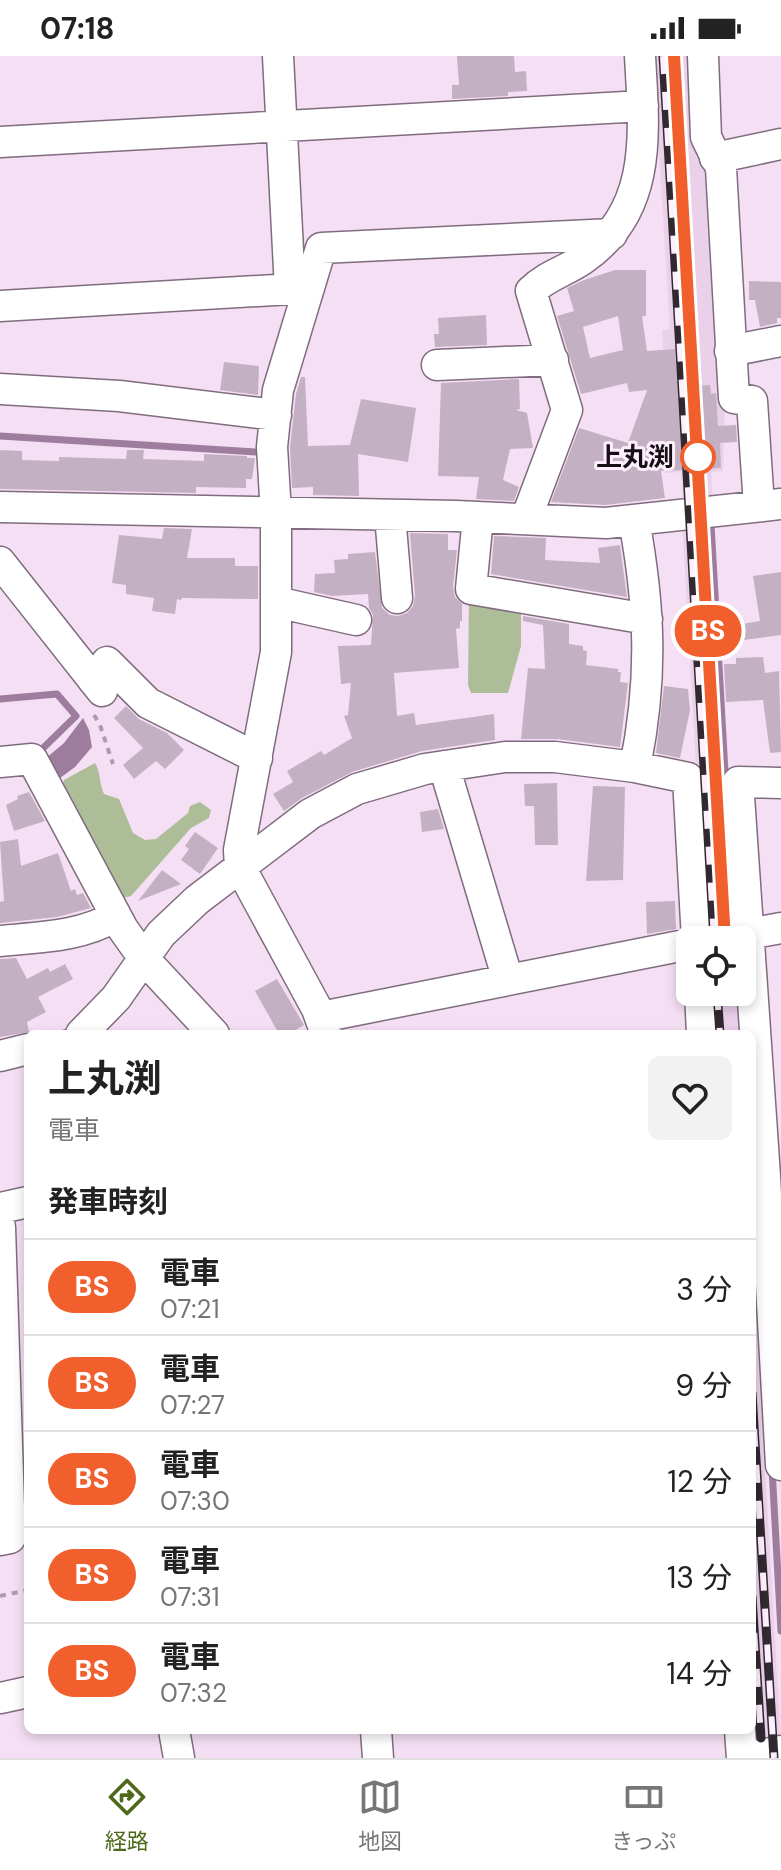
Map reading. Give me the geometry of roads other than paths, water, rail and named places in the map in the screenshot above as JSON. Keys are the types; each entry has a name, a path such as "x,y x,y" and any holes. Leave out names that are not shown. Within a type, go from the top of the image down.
{"street":[{"path":"278,56 282,128 300,288"},
{"path":"526,519 567,410 531,291 541,282 583,259 612,234 630,206 642,158 640,56"},
{"path":"0,507 478,517 606,523 770,505 752,401 734,398 721,168 706,137 703,56"},
{"path":"0,142 643,106"},
{"path":"715,158 781,144"},
{"path":"612,234 321,248 300,288 278,390 272,447 276,514 276,652 239,850 240,867 323,1026 508,980 676,947"},
{"path":"0,306 300,288"},
{"path":"730,351 781,341"},
{"path":"437,365 553,360"},
{"path":"0,389 119,396 276,415"},
{"path":"390,515 397,598"},
{"path":"478,517 471,589 647,619"},
{"path":"634,520 644,576 647,619 645,718 635,767"},
{"path":"0,562 97,685 107,662 148,703 257,758"},
{"path":"276,602 356,620"},
{"path":"85,1030 116,998 161,934 197,900 310,814 357,789 444,766 505,757 555,757 635,767 688,778 696,926"},
{"path":"0,762 32,759 116,916 145,960 210,1030"},
{"path":"444,766 508,980"},
{"path":"747,926 738,782 781,783"},
{"path":"0,941 38,939 96,928 116,916"},
{"path":"756,933 781,928"},
{"path":"756,1000 771,1123 781,1465"},
{"path":"701,1006 702,1030"},
{"path":"0,1056 24,1050"},
{"path":"0,1208 24,1203"},
{"path":"0,1227 17,1387 10,1538 0,1540"},
{"path":"0,1698 24,1693"},
{"path":"175,1734 179,1758"},
{"path":"376,1734 378,1758"},
{"path":"741,1734 744,1758 781,1751"}],"waterway":[{"path":"0,436 256,452"},
{"path":"711,524 725,772"},
{"path":"0,699 57,694 76,716 38,753"},
{"path":"772,1468 781,1631"}],"railway":[{"path":"663,56 713,926"},
{"path":"706,603 725,926"},
{"path":"718,1006 720,1030"},
{"path":"756,1459 774,1758"},
{"path":"756,1660 761,1738"}],"train":[{"name":"BS","path":"674,56 724,926"}],"place":[{"name":"上丸渕","path":"698,457"}]}
